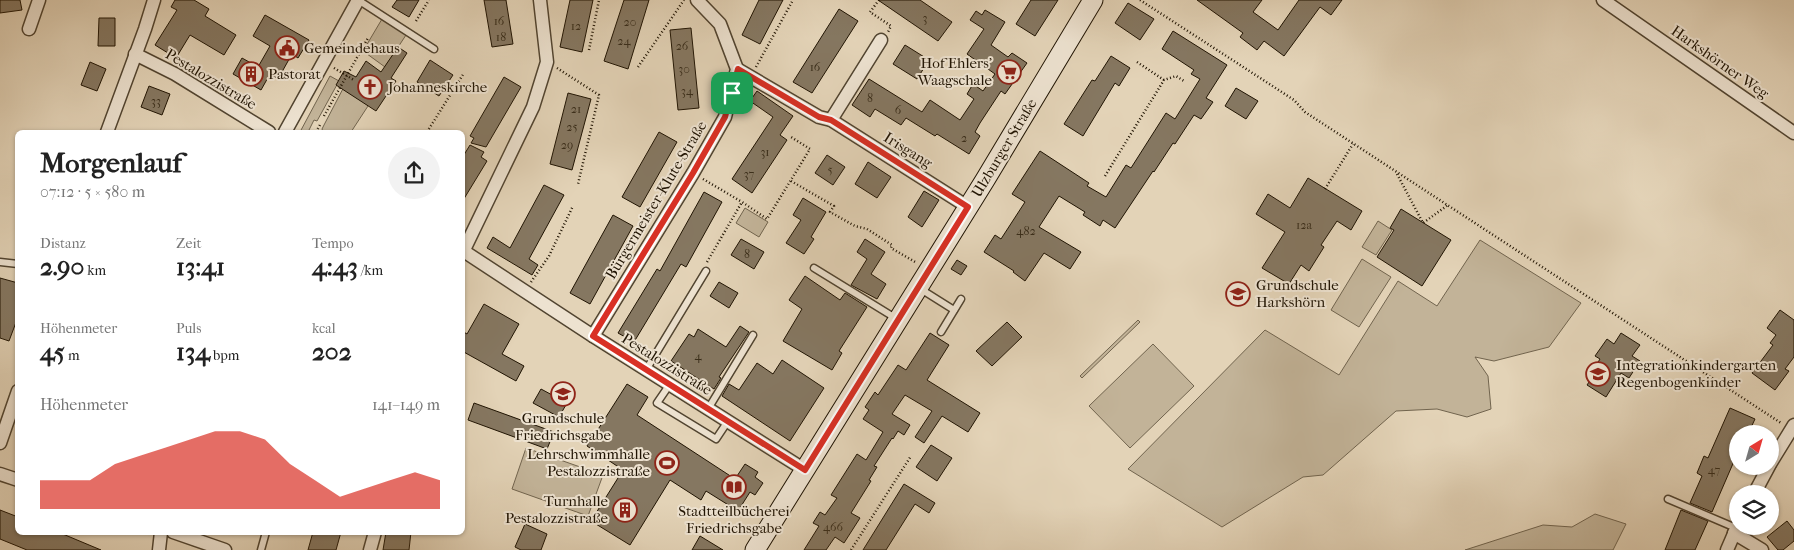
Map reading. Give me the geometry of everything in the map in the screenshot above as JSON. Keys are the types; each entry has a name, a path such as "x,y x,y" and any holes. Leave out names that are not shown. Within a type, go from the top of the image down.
{"main road":[{"name":"Ulzburger Straße","path":"755,550 968,207 1093,0"}],"street":[{"path":"29,30 39,0"},
{"path":"108,130 154,0"},
{"path":"286,130 358,0"},
{"path":"465,248 533,107 547,62 540,0"},
{"path":"697,0 720,24 738,69"},
{"name":"Harkshörner Weg","path":"1603,0 1794,133"},
{"path":"831,120 881,40"},
{"name":"Pestalozzistraße","path":"135,54 175,74 266,130"},
{"name":"Irisgang","path":"738,69 819,117 831,120 968,207"},
{"name":"Bürgermeister-Klute-Straße","path":"593,336 693,173 725,117 738,69"},
{"name":"Pestalozzistraße","path":"465,253 805,470"},
{"path":"0,443 15,400"},
{"path":"1779,448 1792,427"},
{"path":"0,474 15,479"},
{"path":"159,550 161,535"},
{"path":"182,535 225,550"},
{"path":"370,550 374,535"},
{"path":"1727,550 1733,535"},
{"path":"1743,535 1762,550"}],"lane":[{"path":"358,0 434,49"},
{"path":"0,262 15,264"},
{"path":"814,268 898,320"},
{"path":"646,370 706,270"},
{"path":"918,288 954,310"},
{"path":"941,332 961,299"},
{"path":"708,409 753,335"},
{"path":"670,384 657,403 716,439 728,422"},
{"path":"1668,499 1729,526"},
{"path":"261,550 265,535"}],"path":[{"path":"416,22 429,0"},
{"path":"589,50 599,0"},
{"path":"638,67 684,0"},
{"path":"751,76 793,0"},
{"path":"879,0 870,12 891,26 886,36 881,40"},
{"path":"1140,0 1294,100 1305,112 1353,144 1792,427"},
{"path":"324,116 368,38"},
{"path":"324,62 354,80"},
{"path":"547,62 599,95 578,184"},
{"path":"1137,62 1164,80"},
{"path":"428,130 464,73"},
{"path":"1105,176 1164,80 1176,76 1184,81"},
{"path":"317,130 321,123"},
{"path":"693,173 767,219 810,149 791,137"},
{"path":"1326,188 1353,144"},
{"path":"1396,171 1424,223 1448,205"},
{"path":"791,181 834,206 830,212 855,226 867,229 892,245 891,248 917,263"},
{"path":"706,270 707,262 742,202"},
{"path":"525,291 549,256 573,206"},
{"path":"851,550 911,456"}],"shaded area":[{"path":"382,19 406,35 385,67 363,51"},
{"path":"330,76 339,81 317,121 314,120 309,130 301,130"},
{"path":"347,81 368,106 352,130 322,129"},
{"path":"745,208 768,222 759,237 736,223"},
{"path":"1378,221 1392,230 1376,255 1362,247"},
{"path":"1480,240 1581,303 1549,347 1494,361 1475,357 1488,376 1491,409 1467,417 1437,409 1396,411 1323,475 1303,477 1222,527 1128,469 1265,330 1339,375 1398,281 1437,306"},
{"path":"1362,259 1391,277 1359,327 1331,310"},
{"path":"1138,320 1140,322 1082,378 1080,376"},
{"path":"1153,344 1194,386 1130,448 1089,406"},
{"path":"526,448 603,475 588,516 512,489"},
{"path":"1595,514 1626,524 1613,550 1465,550 1543,525 1572,527"}],"building":[{"path":"0,0 20,0 22,10 0,13"},
{"path":"175,0 194,0 209,9 205,16 236,35 224,55 190,35 176,58 155,45 177,10 171,7"},
{"path":"397,0 419,0 409,17 392,7"},
{"path":"484,0 506,0 513,44 492,47"},
{"path":"570,0 593,0 582,52 560,47"},
{"path":"624,0 649,0 628,69 604,61"},
{"path":"759,0 783,0 760,44 742,35"},
{"path":"878,0 920,0 952,22 938,41"},
{"path":"1031,0 1058,0 1035,36 1016,24"},
{"path":"1197,0 1262,0 1253,12 1278,30 1299,0 1342,0 1331,15 1320,7 1284,56 1264,41 1257,50 1240,37 1243,33"},
{"path":"1128,3 1154,19 1140,40 1115,23"},
{"path":"839,9 858,21 812,93 793,82"},
{"path":"985,10 1005,22 991,45 1008,57 1012,53 1027,63 1005,94 1001,91 980,123 975,132 980,136 969,154 906,118 901,125 875,109 870,117 852,105 869,79 922,112 930,100 960,120 974,99 967,94 973,84 983,91 995,74 967,54 984,29 970,20 976,11 982,15"},
{"name":"Gemeindehaus","path":"265,15 309,40 298,58 292,54 278,79 270,74 261,90 233,74 242,58 258,67 270,46 253,36"},
{"path":"99,18 115,18 115,46 98,46"},
{"path":"691,28 699,108 678,110 670,30"},
{"path":"1173,31 1227,65 1206,98 1213,102 1201,119 1194,115 1175,144 1173,143 1153,171 1115,228 1103,220 1100,226 1083,215 1085,212 1059,196 1039,227 1081,252 1070,269 1044,253 1025,281 1014,271 984,252 995,235 1001,239 1025,202 1012,194 1040,151 1089,183 1087,186 1106,197 1126,165 1131,168 1166,113 1175,119 1200,79 1191,74 1194,70 1162,49"},
{"path":"905,45 929,60 917,79 893,64"},
{"name":"Johanneskirche","path":"398,47 407,53 391,78 396,81 376,111 336,85 344,71 356,77 366,61 381,72"},
{"path":"1111,56 1130,68 1119,86 1115,83 1083,136 1064,124 1092,80 1095,81"},
{"path":"430,60 453,75 439,96 417,82"},
{"path":"90,62 106,69 97,91 81,85"},
{"path":"504,77 521,87 486,147 471,143 474,138 470,136"},
{"path":"149,86 170,94 162,115 141,107"},
{"path":"1236,88 1258,101 1246,119 1225,106"},
{"path":"757,91 793,116 780,135 787,140 752,193 732,179 773,117 750,101"},
{"path":"568,93 591,99 572,170 550,164"},
{"path":"659,132 677,142 640,207 622,197"},
{"path":"470,145 484,152 481,157 487,161 465,197 465,153"},
{"path":"827,155 845,167 833,185 815,173"},
{"path":"868,162 891,177 877,198 855,184"},
{"path":"1308,178 1362,211 1351,230 1337,221 1321,245 1324,247 1309,271 1301,265 1289,284 1262,268 1285,232 1256,214 1268,194 1290,208"},
{"path":"544,185 564,195 529,259 538,265 532,275 487,248 493,237 510,248"},
{"path":"924,191 939,200 922,227 908,217"},
{"path":"704,192 722,202 686,267 681,264 634,342 618,333 657,269 660,271"},
{"path":"803,198 826,212 811,237 814,239 804,254 786,243 801,220 793,215"},
{"path":"1401,209 1451,240 1422,286 1377,257 1394,230 1390,228"},
{"path":"613,215 633,226 590,304 570,293"},
{"path":"741,239 764,252 754,269 731,255"},
{"path":"865,239 885,252 871,274 886,284 877,299 851,285 867,259 857,252"},
{"path":"957,260 967,266 961,275 951,269"},
{"path":"805,276 840,300 845,293 867,307 839,351 842,353 832,370 783,341 802,309 789,300"},
{"path":"0,278 15,282 15,325 9,341 0,338"},
{"path":"719,282 738,293 729,308 710,296"},
{"path":"484,304 519,324 502,354 524,366 516,381 465,353 465,333 467,334"},
{"path":"1780,310 1794,320 1794,357 1785,369 1789,371 1775,390 1752,373 1773,345 1770,343 1776,335 1767,328"},
{"path":"1007,322 1022,337 992,366 976,351"},
{"path":"740,326 749,332 719,377 721,378 714,389 671,361 689,334 694,337 698,329 726,347"},
{"path":"930,333 949,345 927,380 980,413 968,432 942,416 924,443 915,437 932,411 905,395 892,414 910,425 904,435 898,431 874,466 877,467 869,480 871,481 851,513 860,518 844,543 835,537 826,550 804,550 819,526 813,523 820,512 825,515 837,498 831,495 857,454 866,460 883,432 863,419 869,410 865,407 875,392 878,395 898,365 906,370"},
{"path":"1621,333 1640,345 1632,356 1640,361 1629,378 1621,373 1606,397 1587,385 1598,369 1595,367 1600,359 1595,356 1607,339 1614,344"},
{"path":"782,360 824,388 790,441 722,396 729,384 739,390 757,363 773,374"},
{"path":"627,384 648,397 637,415 735,479 745,464 758,472 755,477 763,483 755,495 750,492 738,511 706,491 701,500 670,480 630,545 591,521 623,470 587,446 595,430 597,431"},
{"path":"541,389 567,403 559,417 533,403"},
{"path":"474,403 554,432 547,449 468,420"},
{"path":"1730,408 1755,419 1752,425 1729,425 1729,473 1712,512 1690,503 1702,476 1697,473 1704,456 1708,458"},
{"path":"931,445 952,458 937,481 916,467"},
{"path":"904,484 935,503 929,513 915,504 886,550 863,550"},
{"path":"0,510 15,516 15,535 65,535 101,550 27,550 0,539"},
{"path":"1681,510 1708,521 1695,550 1665,550"},
{"path":"1787,521 1794,530 1794,541 1783,550 1778,550 1767,537 1770,535 1779,535 1779,527"},
{"path":"525,524 547,534 541,550 521,550 515,547"},
{"path":"312,535 340,535 336,550 308,550"},
{"path":"386,535 411,535 409,550 383,550"},
{"path":"700,536 723,550 692,550"}],"place":[{"name":"Gemeindehaus","path":"287,48"},
{"name":"Hof Ehlers' Waagschale","path":"1009,72"},
{"name":"Pastorat","path":"251,74"},
{"name":"Johanneskirche","path":"370,87"},
{"name":"Grundschule Harkshörn","path":"1238,294"},
{"name":"Integrationkindergarten Regenbogenkinder","path":"1598,374"},
{"name":"Grundschule Friedrichsgabe","path":"563,394"},
{"name":"Lehrschwimmhalle Pestalozzistraße","path":"667,463"},
{"name":"Stadtteilbücherei Friedrichsgabe","path":"734,487"},
{"name":"Turnhalle Pestalozzistraße","path":"625,510"}],"route":[{"path":"738,69 819,117 831,120 968,207 805,470 593,336 693,173 725,117 732,93 738,69"}]}
